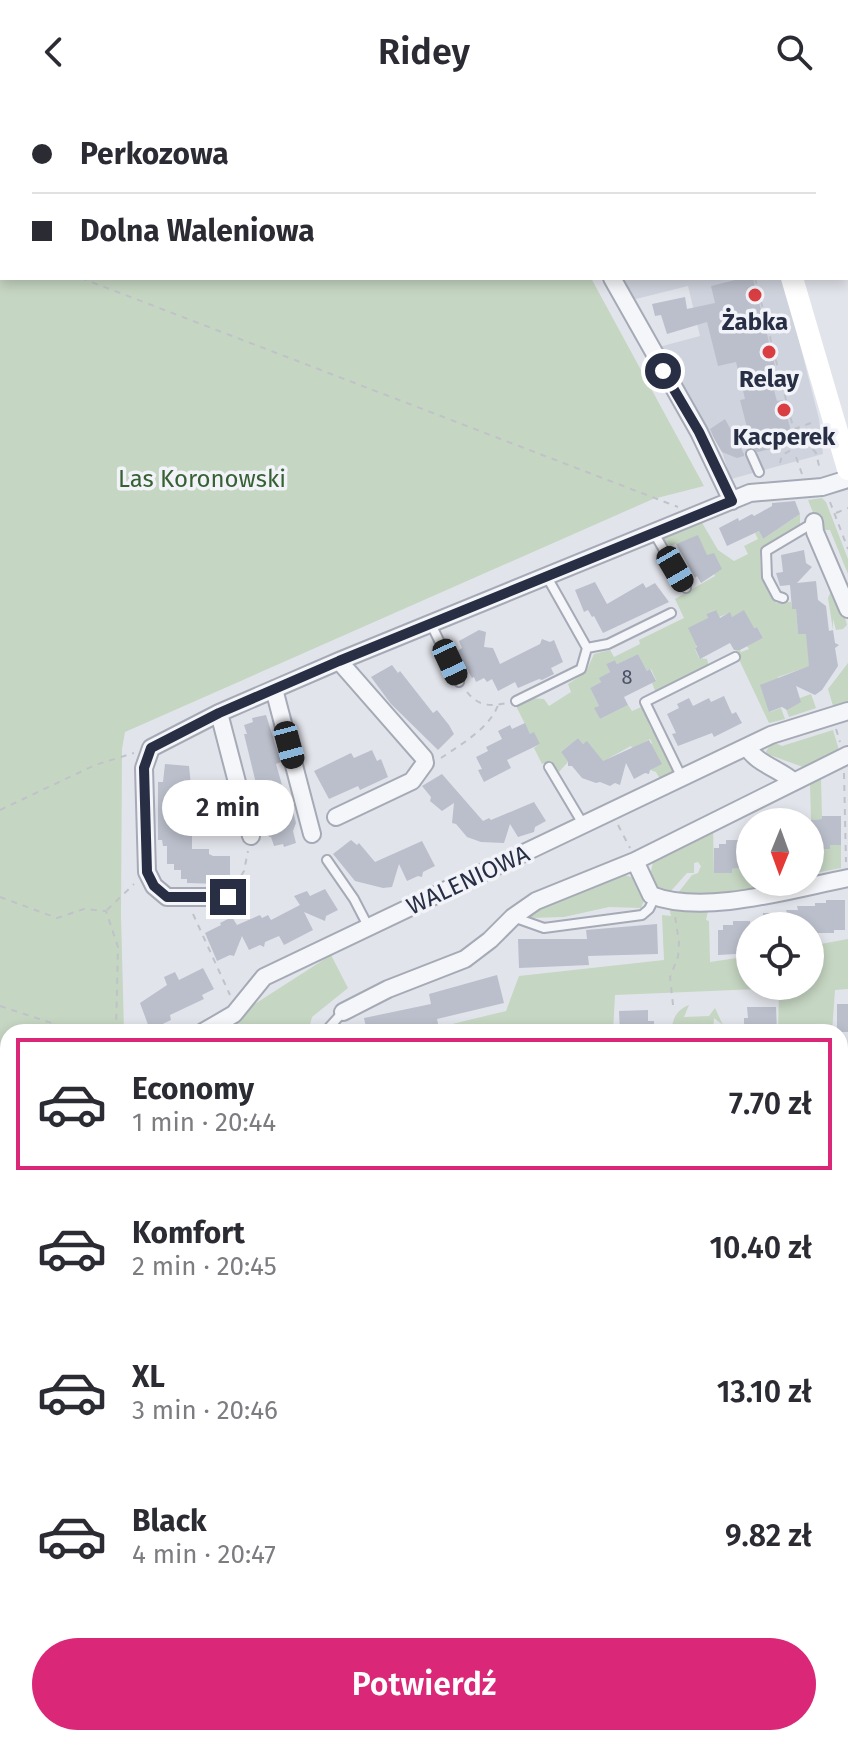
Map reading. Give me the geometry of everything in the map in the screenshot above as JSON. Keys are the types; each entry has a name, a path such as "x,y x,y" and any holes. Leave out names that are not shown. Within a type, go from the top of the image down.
{"main road":[{"path":"793,280 848,469"}],"street":[{"path":"613,280 699,432 732,501"},
{"path":"228,897 167,897 154,886 147,872 144,768 151,748 219,713 339,661 732,501 759,491 822,487 848,479"},
{"path":"814,527 848,609"},
{"path":"336,817 412,781 423,768 424,758 339,661"},
{"path":"274,689 312,834"},
{"path":"219,713 251,836"},
{"name":"WALENIOWA","path":"215,1024 237,1009 264,977 771,735 840,713"},
{"path":"747,747 753,756 779,769 793,781"},
{"name":"WALENIOWA","path":"343,1012 388,989 465,959 536,901 635,861 845,756"},
{"path":"635,861 651,895 710,904 848,878"}],"lane":[{"path":"751,454 759,472"},
{"path":"783,598 777,596 767,577 766,551 814,527"},
{"path":"654,532 686,588"},
{"path":"516,701 581,669 587,648 547,577"},
{"path":"587,648 608,644 671,613"},
{"path":"431,624 459,682"},
{"path":"682,778 645,702 735,657"},
{"path":"549,767 584,825"},
{"path":"327,860 369,927"},
{"path":"513,917 544,928 642,915 663,899"},
{"name":"WALENIOWA","path":"332,1024 343,1012"}],"path":[{"path":"86,280 699,515"},
{"path":"756,280 794,429 796,445 789,453 782,455 780,463"},
{"path":"794,429 811,423 825,455"},
{"path":"796,457 804,479"},
{"path":"835,513 848,508"},
{"path":"459,682 473,700 484,706 516,701"},
{"path":"423,768 469,739 495,714 498,705"},
{"path":"840,713 845,756 848,878"},
{"path":"0,810 95,765 151,748"},
{"path":"607,814 616,821 635,861"},
{"path":"228,897 244,871 251,836"},
{"path":"0,897 57,918 84,909 106,911 147,872"},
{"path":"663,899 679,942 678,957 670,977 673,1005"},
{"path":"106,911 118,947 116,1024"},
{"path":"194,917 237,1009"},
{"path":"0,1006 55,1024"}],"shaded area":[{"path":"613,280 784,280 819,419 823,454 731,479 722,452 659,347 700,336 688,286 624,302"}],"green space":[{"name":"Las Koronowski","path":"0,280 592,280 704,486 653,499 125,732 122,749 121,915 124,1024 0,1024"},
{"path":"822,498 848,559 848,574 830,530 820,530 808,500"},
{"path":"800,514 800,526 760,552 761,574 776,603 791,602 792,609 796,609 798,634 810,634 813,665 778,677 780,683 770,712 781,708 785,719 769,723 735,651 749,649 747,646 763,638 757,627 753,628 744,611 732,617 729,613 719,617 715,610 706,614 708,618 695,649 699,658 707,659 709,667 656,693 652,683 656,680 651,669 647,671 638,654 617,664 615,660 606,664 610,672 590,688 599,706 595,709 600,719 628,705 632,711 644,706 650,726 658,735 674,772 660,779 656,772 650,770 661,763 650,745 650,739 639,745 635,752 631,746 598,764 587,742 583,744 578,738 561,752 568,762 558,773 551,761 542,764 534,748 540,744 530,734 516,706 531,698 544,699 549,706 571,692 568,684 586,672 594,654 610,650 614,657 640,644 639,640 684,618 675,599 715,576 698,536 670,546 664,539 666,534 701,521 718,550 734,561 748,554 744,546 758,539 755,533 759,531 763,539"},
{"path":"831,591 847,625 843,629 836,630 833,619 833,630 828,598"},
{"path":"848,663 848,701 833,706 828,689"},
{"path":"811,694 816,708 789,717 786,709"},
{"path":"833,730 839,750 803,767 767,754 773,742 782,746"},
{"path":"821,778 822,808 811,808 810,784"},
{"path":"713,827 714,873 732,873 732,869 736,868 736,891 678,893 692,875 698,873 701,866 698,862 694,863 694,873 687,873 670,892 656,887 650,876 653,862"},
{"path":"830,845 841,845 841,868 824,871 824,849 830,849"},
{"path":"619,873 634,878 645,898 641,908 609,907 564,917 529,918 531,911"},
{"path":"669,907 708,911 710,962 736,958 736,990 615,995 613,1024 452,1024 506,1011 519,976 664,960 662,915 671,916"},
{"path":"848,939 848,989 835,990 833,1024 778,1024 779,1000 824,1000 824,943"},
{"path":"331,955 348,988 312,1017 310,1024 223,1024"},
{"path":"689,1005 684,1017 709,1016 715,1008 723,1024 714,1018 714,1024 673,1024 679,1011"}],"building":[{"path":"735,280 754,280 777,374 770,376 777,401 783,400 794,443 758,452 752,447 740,400 745,399 736,362 718,366 707,322 667,334 661,315 655,316 652,304 685,297 687,309 715,303 711,286"},
{"path":"725,419 744,456 737,458 722,452 715,440 710,429"},
{"path":"795,501 800,514 763,539 759,531 727,546 719,528 738,518 739,521 752,514 754,516 772,506 772,503"},
{"path":"698,535 707,555 714,553 722,569 701,583 676,544"},
{"path":"804,550 806,563 812,567 797,583 816,581 818,600 826,606 829,631 833,630 835,643 839,645 835,648 838,666 815,695 796,686 801,702 787,710 782,707 769,712 760,685 809,666 806,634 798,634 790,585 780,586 776,573 783,572 781,555"},
{"path":"595,582 607,604 643,583 646,588 655,583 669,602 603,633 594,616 588,610 584,612 575,590"},
{"path":"716,610 720,618 730,612 732,617 744,610 763,638 740,650 734,650 730,643 700,659 688,628 708,618 706,614"},
{"path":"479,630 486,632 484,647 493,648 500,664 540,644 542,639 554,640 563,662 551,668 554,674 542,680 518,688 515,682 498,691 492,679 487,682 484,678 476,682 457,651 462,648 459,641"},
{"path":"638,654 656,681 624,697 628,705 600,719 594,708 599,706 590,688 610,672 606,664 615,660 617,664"},
{"path":"392,665 433,713 437,710 454,734 438,750 391,704 371,677"},
{"path":"724,696 732,714 736,712 742,723 714,737 712,733 678,746 667,714 689,698 693,706 709,698 711,702"},
{"path":"266,715 281,762 276,764 296,823 293,831 296,843 284,847 283,844 274,846 269,837 244,734 247,734 244,725 253,722 252,718"},
{"path":"525,723 540,744 507,760 511,768 484,782 476,757 488,751 486,747 502,739 498,731"},
{"path":"578,738 583,744 587,741 603,761 649,740 662,764 650,770 649,774 634,779 626,763 620,785 596,783 582,778 572,766 568,766 561,752"},
{"path":"372,750 377,761 381,759 388,777 329,799 314,771 351,753 354,758"},
{"path":"165,764 189,766 192,849 209,849 209,854 213,856 230,856 230,879 220,879 220,884 187,883 187,879 181,879 181,870 174,870 174,864 167,864 167,846 158,840 158,782 163,782"},
{"path":"442,774 483,821 534,802 546,821 535,827 534,832 518,837 510,824 504,843 481,842 467,837 452,823 454,803 442,811 430,801 431,797 422,786"},
{"path":"824,816 841,816 841,845 830,845 830,849 824,849"},
{"path":"351,840 357,845 359,843 375,862 422,841 435,866 423,872 422,877 407,881 399,864 392,887 383,888 355,881 333,854"},
{"path":"726,840 736,840 736,868 732,869 732,873 714,873 714,848 726,844"},
{"path":"325,889 338,910 326,916 325,921 304,912 313,930 284,945 279,936 265,942 264,947 260,945 249,950 242,936 234,956 217,961 205,933 220,923 232,917 237,925 260,915 262,918 268,915 271,920 300,905 294,896 307,891 310,896"},
{"path":"826,900 845,900 845,930 824,933 824,912 786,910 798,910 797,906 826,903"},
{"path":"736,921 736,954 718,955 718,930 723,930 723,925 733,925"},
{"path":"657,924 658,954 588,956 589,965 519,968 518,939 587,939 586,930"},
{"path":"203,968 214,989 202,995 204,999 170,1015 171,1020 163,1024 148,1024 140,1003 167,985 164,977 175,972 179,980"},
{"path":"497,975 504,1003 437,1019 438,1024 365,1024 364,1018 431,1004 429,994"},
{"path":"837,1004 848,1004 848,1024 837,1024"},
{"path":"747,1007 776,1007 777,1024 744,1024 744,1018 748,1018"},
{"path":"648,1010 648,1021 654,1021 654,1024 620,1024 619,1011"}],"place":[{"name":"Żabka","path":"755,295"},
{"name":"Relay","path":"769,352"},
{"name":"Kacperek","path":"784,410"}],"route":[{"path":"228,897 167,897 154,886 147,872 144,768 151,748 219,713 339,661 732,501 699,432 663,371"}]}
